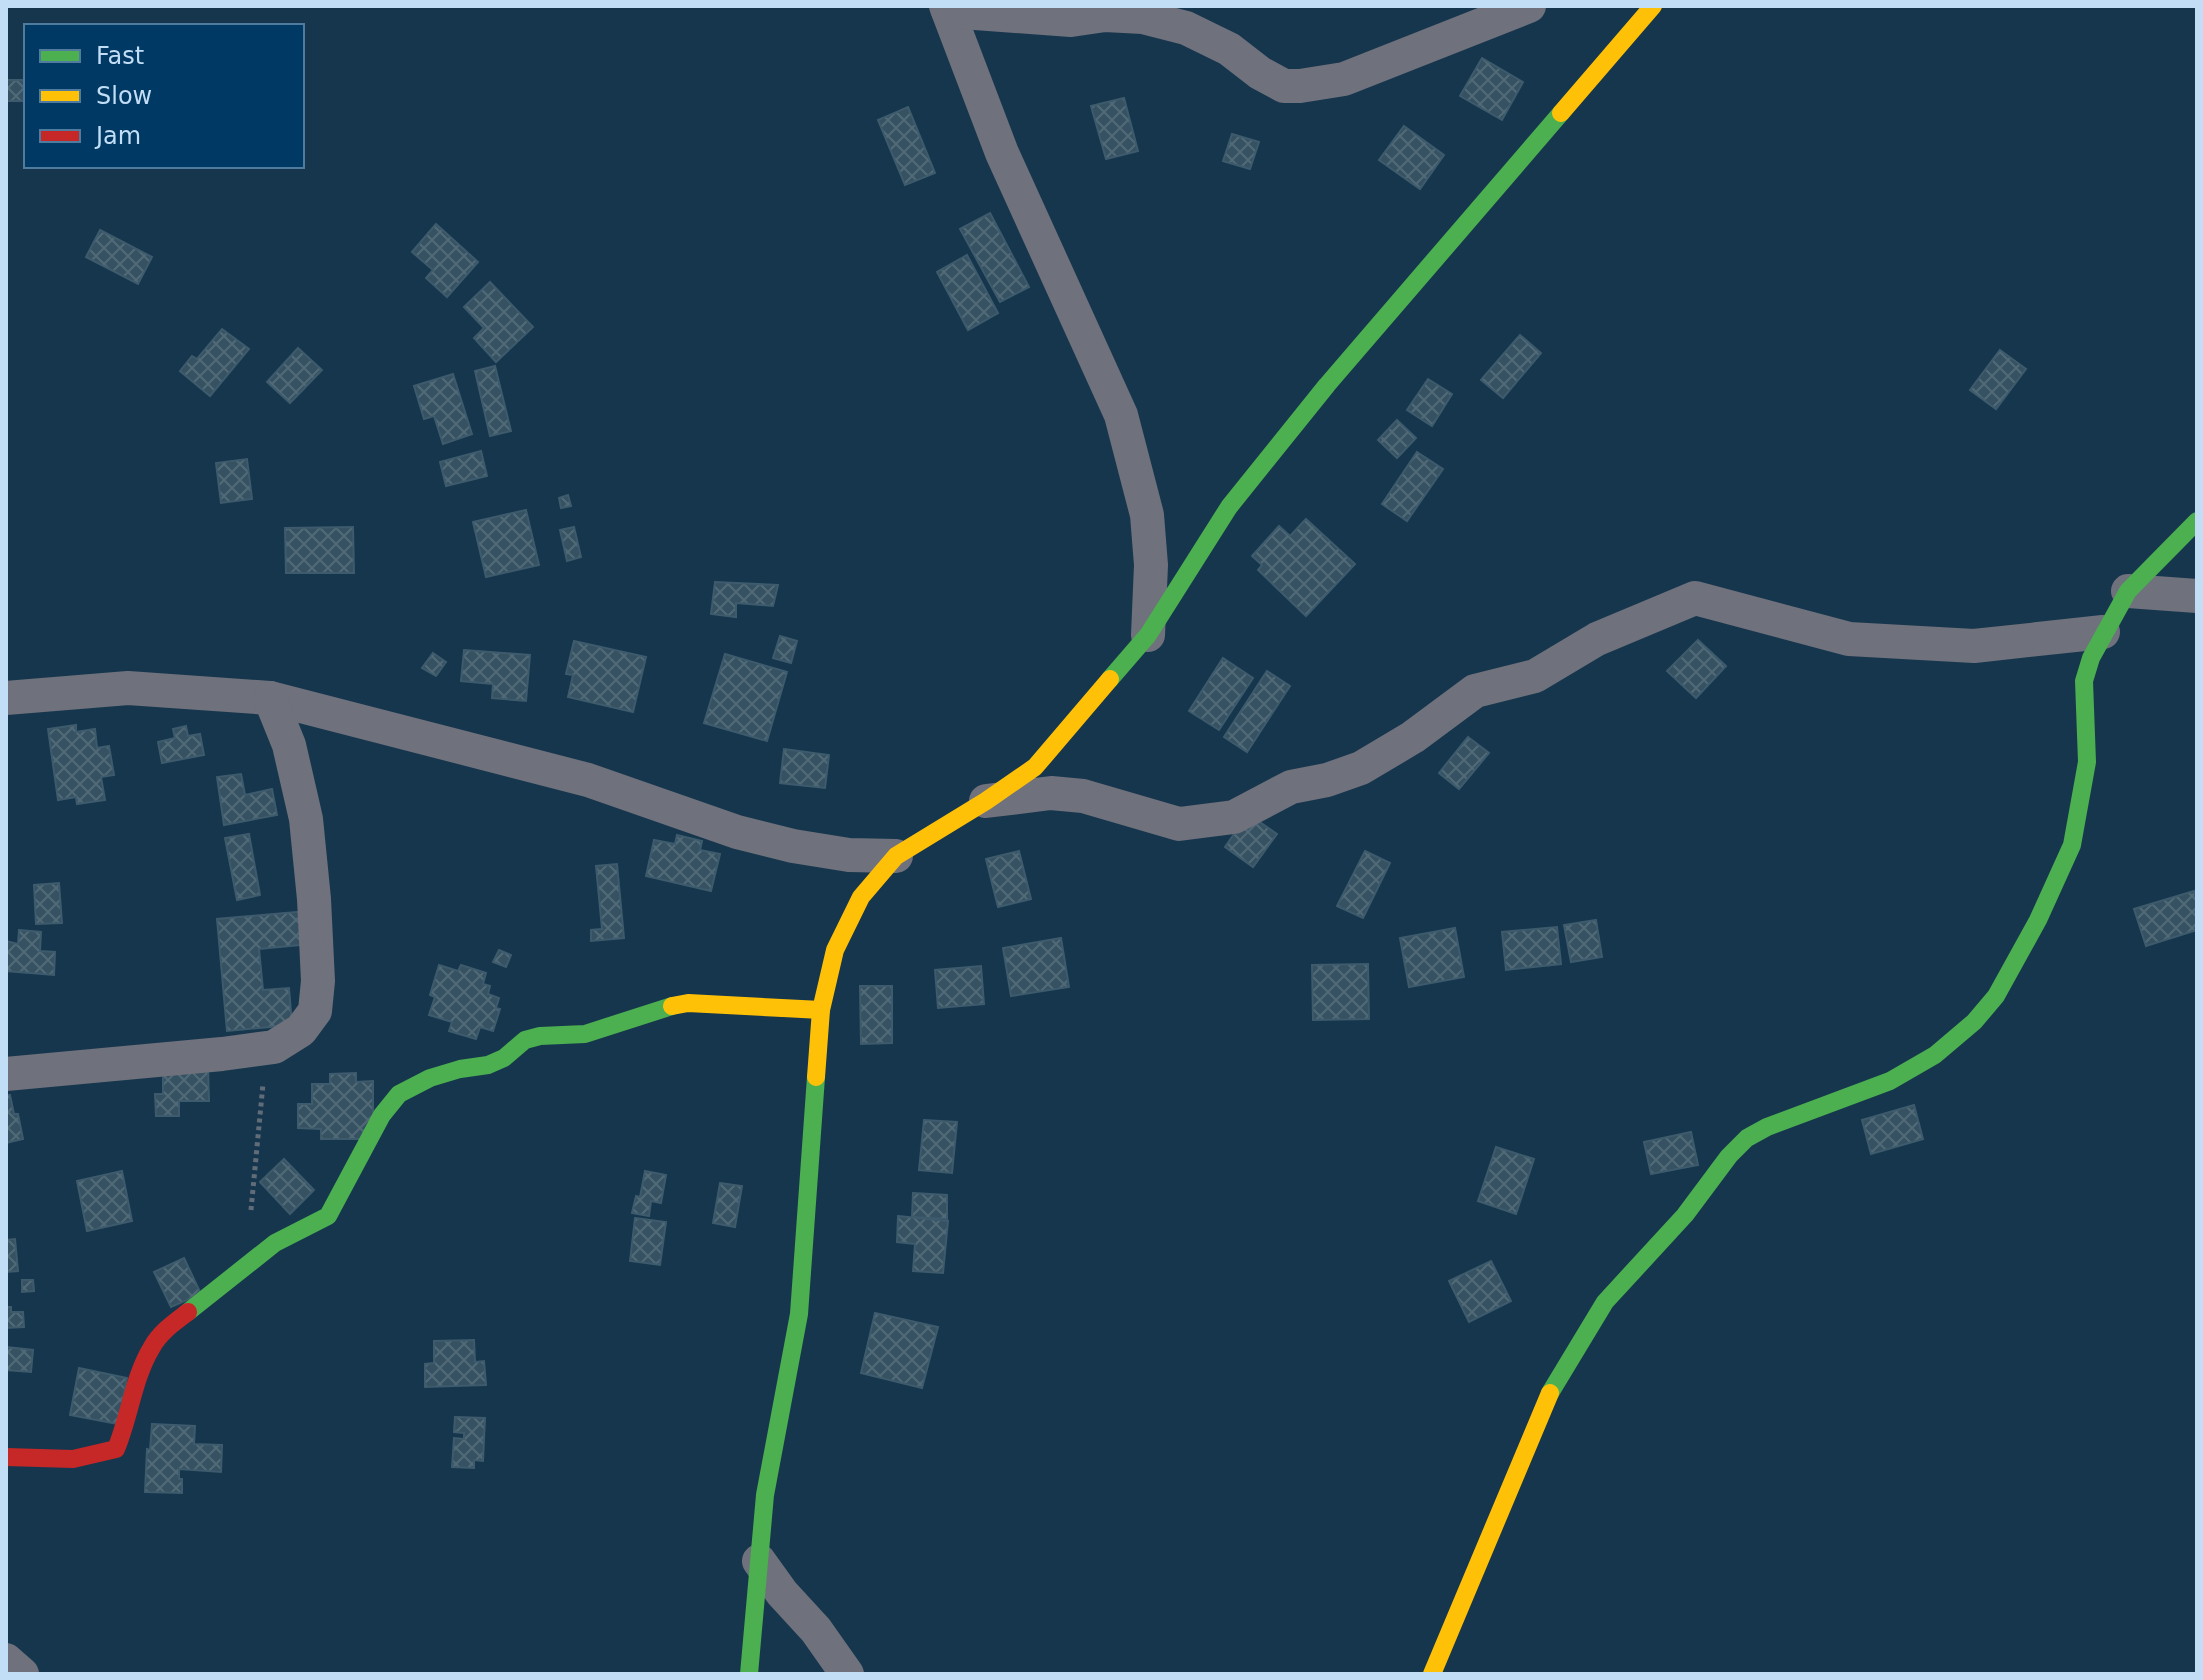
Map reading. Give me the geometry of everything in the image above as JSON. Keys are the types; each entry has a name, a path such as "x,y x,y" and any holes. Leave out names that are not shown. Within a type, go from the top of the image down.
{"street":[{"path":"1148,635 1151,565 1147,515 1121,415 1002,153 947,8 1071,20 1105,15 1143,17 1186,28 1229,49 1260,73 1284,86 1300,86 1344,79 1529,6"},
{"path":"749,1674 765,1495 799,1314 821,1010 835,950 861,897 896,856 1035,767 1148,635 1229,507 1327,385 1653,6"},
{"path":"1432,1674 1492,1536 1545,1401 1605,1302 1685,1215 1729,1156 1747,1138 1767,1127 1890,1081 1935,1055 1974,1022 1996,996 2038,920 2072,845 2087,762 2084,681 2103,632 2128,591 2197,521"},
{"path":"2128,591 2197,596"},
{"path":"986,801 1051,793 1083,796 1179,824 1234,817 1291,787 1327,780 1361,768 1413,737 1475,691 1535,676 1597,639 1695,598 1849,639 1974,646 2103,632"},
{"path":"6,698 128,688 270,698 588,780 737,832 793,846 849,855 896,856"},
{"path":"6,1074 274,1047 301,1030 315,1011 318,981 306,819 289,745 270,698"},
{"path":"6,1457 73,1459 116,1449 138,1377 152,1346 168,1327 275,1243 328,1216 382,1115 399,1094 430,1078 488,1065 504,1058 525,1040 540,1036 585,1034 659,1009 688,1003 821,1010"},
{"path":"759,1561 782,1593 816,1630 847,1674"},
{"path":"6,1660 22,1674"}],"path":[{"path":"245,1266 261,1091 274,1047"}],"building":[{"path":"1482,58 1523,82 1502,120 1460,96"},
{"path":"6,80 24,80 24,101 6,101"},
{"path":"1124,98 1138,151 1106,159 1091,106"},
{"path":"908,107 935,173 905,185 878,120"},
{"path":"1404,126 1444,155 1420,189 1379,160"},
{"path":"1232,134 1259,142 1250,169 1223,161"},
{"path":"990,213 1029,287 1000,302 960,229"},
{"path":"436,224 478,262 447,297 426,278 433,270 412,252"},
{"path":"100,230 152,257 138,284 86,257"},
{"path":"967,255 998,313 968,330 937,272"},
{"path":"490,282 533,327 496,362 474,338 484,328 464,307"},
{"path":"222,329 249,349 210,396 180,371 192,356 197,359"},
{"path":"1520,335 1541,353 1503,398 1481,380"},
{"path":"298,348 322,370 290,403 267,382"},
{"path":"2000,350 2026,369 1996,409 1970,390"},
{"path":"495,366 511,431 490,436 475,371"},
{"path":"453,374 472,434 443,444 434,416 424,419 414,386"},
{"path":"1428,379 1452,394 1432,426 1407,410"},
{"path":"1397,420 1416,438 1397,458 1378,440"},
{"path":"481,451 487,476 446,486 440,462"},
{"path":"1417,452 1443,469 1407,521 1382,504"},
{"path":"247,459 252,499 221,503 216,463"},
{"path":"568,495 571,506 561,508 559,498"},
{"path":"526,510 539,565 486,577 473,522"},
{"path":"1306,519 1355,564 1306,616 1258,570 1262,565 1252,556 1279,526 1290,536"},
{"path":"353,527 354,573 286,573 285,528"},
{"path":"574,527 581,557 567,561 560,530"},
{"path":"715,582 778,585 773,606 736,603 736,617 711,614"},
{"path":"780,636 797,641 791,663 773,658"},
{"path":"1698,640 1726,666 1696,698 1667,671"},
{"path":"574,641 646,657 633,712 568,697 573,675 566,674"},
{"path":"464,650 530,655 526,701 492,698 493,684 461,681"},
{"path":"433,653 446,662 436,676 422,668"},
{"path":"725,654 787,672 767,741 704,723"},
{"path":"1223,658 1253,678 1219,730 1189,711"},
{"path":"1267,671 1290,686 1247,752 1224,737"},
{"path":"76,725 76,732 95,729 97,748 109,746 114,775 101,777 105,800 77,804 76,797 58,800 48,729"},
{"path":"186,726 188,736 200,734 204,755 162,763 158,742 175,738 173,729"},
{"path":"1468,737 1489,753 1459,789 1439,773"},
{"path":"784,749 829,755 825,788 780,783"},
{"path":"241,774 245,795 272,789 277,815 224,825 217,777"},
{"path":"1248,814 1277,834 1253,867 1225,847"},
{"path":"249,834 260,895 237,900 225,838"},
{"path":"677,835 702,841 700,850 720,854 711,891 646,876 654,840 675,844"},
{"path":"1019,851 1031,899 998,907 986,859"},
{"path":"1365,851 1390,863 1363,918 1337,906"},
{"path":"617,864 624,938 591,941 591,930 602,929 596,866"},
{"path":"59,883 62,923 36,924 34,885"},
{"path":"2194,891 2197,930 2146,946 2134,909"},
{"path":"307,911 310,944 259,949 263,990 289,988 292,1025 227,1031 217,919"},
{"path":"1596,920 1602,957 1571,962 1564,925"},
{"path":"1557,927 1561,964 1506,970 1502,932"},
{"path":"1455,928 1464,977 1409,987 1400,938"},
{"path":"19,930 41,932 40,951 55,952 54,975 6,971 6,941 18,944"},
{"path":"1061,938 1069,987 1011,996 1003,948"},
{"path":"499,950 511,955 506,967 493,962"},
{"path":"1368,964 1369,1019 1313,1020 1312,965"},
{"path":"439,965 458,971 461,965 486,973 483,984 490,986 488,994 499,998 496,1008 500,1009 493,1031 480,1027 476,1039 449,1031 452,1022 429,1015 435,997 430,995"},
{"path":"981,966 984,1004 938,1008 935,970"},
{"path":"860,986 892,986 892,1043 861,1044"},
{"path":"163,1066 208,1066 209,1101 179,1101 179,1116 156,1116 155,1094 163,1094"},
{"path":"356,1073 356,1082 373,1081 373,1125 361,1139 321,1139 321,1129 298,1128 298,1104 312,1104 312,1084 330,1084 330,1074"},
{"path":"6,1095 10,1095 14,1114 18,1114 23,1139 6,1143"},
{"path":"1914,1105 1923,1139 1871,1154 1862,1120"},
{"path":"924,1120 957,1122 952,1173 919,1170"},
{"path":"1691,1132 1698,1165 1651,1174 1644,1142"},
{"path":"1496,1147 1534,1159 1516,1214 1478,1201"},
{"path":"284,1159 314,1190 290,1214 260,1182"},
{"path":"122,1171 132,1221 87,1231 77,1181"},
{"path":"645,1171 666,1175 661,1203 651,1201 649,1216 632,1213 636,1196 640,1197"},
{"path":"720,1183 742,1186 735,1227 713,1223"},
{"path":"913,1193 947,1195 947,1219 912,1217"},
{"path":"898,1216 948,1221 943,1273 913,1271 915,1244 897,1242"},
{"path":"635,1218 666,1222 660,1265 630,1261"},
{"path":"15,1239 18,1271 6,1272 6,1240"},
{"path":"184,1258 201,1294 171,1307 154,1272"},
{"path":"1491,1261 1511,1301 1469,1322 1449,1281"},
{"path":"22,1280 33,1280 34,1291 22,1292"},
{"path":"6,1307 11,1307 11,1312 23,1312 24,1327 6,1328"},
{"path":"875,1313 938,1327 922,1388 861,1373"},
{"path":"474,1340 475,1362 484,1361 486,1385 425,1387 425,1364 434,1363 434,1341"},
{"path":"6,1347 33,1350 31,1372 6,1370"},
{"path":"79,1368 127,1378 118,1424 70,1415"},
{"path":"455,1417 485,1418 483,1461 474,1460 474,1468 452,1467 454,1438 464,1439 464,1433 454,1432"},
{"path":"152,1424 195,1426 194,1444 222,1445 221,1472 179,1469 182,1493 145,1492 147,1449 150,1450"}],"traffic: fast":[{"path":"1110,679 1148,635 1229,507 1327,385 1561,113"},
{"path":"1550,1393 1605,1302 1685,1215 1729,1156 1747,1138 1767,1127 1890,1081 1935,1055 1974,1022 1996,996 2038,920 2072,845 2087,762 2084,681 2091,658 2128,591 2197,521"},
{"path":"188,1312 275,1243 328,1216 382,1115 399,1094 430,1078 488,1065 504,1058 525,1040 540,1036 585,1034 672,1006"},
{"path":"749,1674 765,1495 799,1314 816,1077"}],"traffic: slow":[{"path":"1561,113 1653,6"},
{"path":"816,1077 821,1010 835,950 861,897 896,856 1035,767 1110,679"},
{"path":"672,1006 688,1003 821,1010"},
{"path":"1432,1674 1550,1393"}],"traffic: jam":[{"path":"6,1457 73,1459 116,1449 136,1384 152,1347 168,1328 188,1312"}]}
